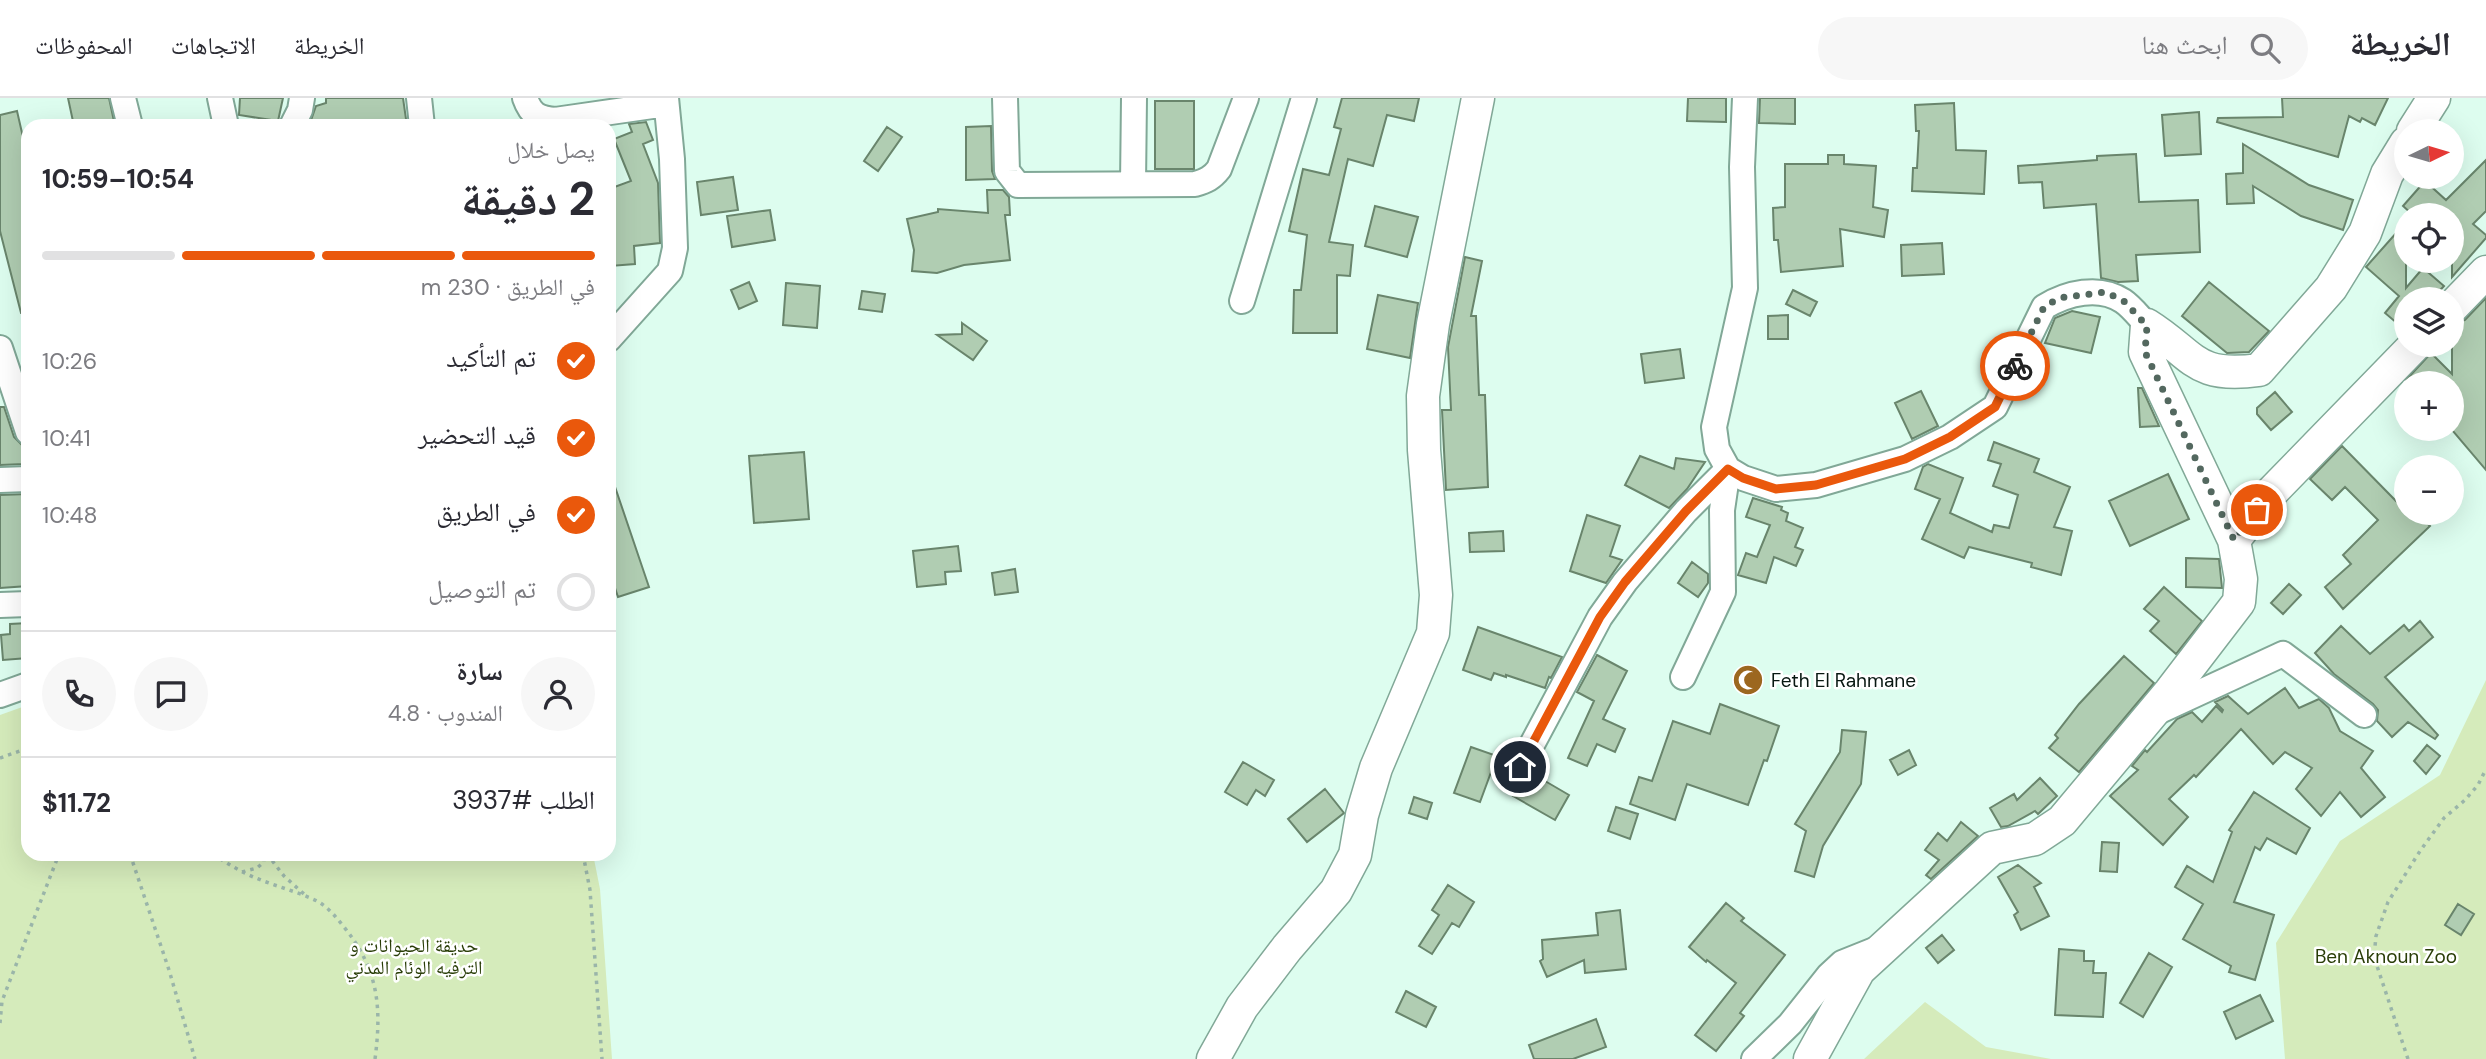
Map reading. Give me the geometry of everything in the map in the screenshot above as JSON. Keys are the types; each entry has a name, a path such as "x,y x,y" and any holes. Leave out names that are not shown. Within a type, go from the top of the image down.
{"street":[{"path":"123,98 128,119"},
{"path":"220,98 224,119"},
{"path":"296,119 302,98"},
{"path":"419,98 421,119"},
{"path":"525,98 529,110 539,118 547,119"},
{"path":"1005,98 1007,171 1018,184 1195,184 1213,177 1219,169 1246,98"},
{"path":"1133,184 1134,98"},
{"path":"1242,302 1304,98"},
{"path":"1213,1059 1242,1007 1287,948 1336,891 1355,855 1362,815 1376,768 1433,633 1436,595 1424,450 1423,396 1433,324 1478,98"},
{"path":"1745,98 1742,167 1745,288 1714,427 1717,449 1728,469 1743,478 1776,489 1816,485 1905,459 1950,437 1995,407 2044,307 2059,298 2106,292 2125,302 2147,326 2162,335 2189,359 2214,371 2235,373 2259,370 2331,288 2365,233 2387,174 2394,163"},
{"path":"2421,119 2434,98"},
{"path":"561,119 666,101 676,247 670,271 616,332"},
{"path":"2464,296 2483,279"},
{"path":"1810,1059 1859,970 1992,848 2035,839 2062,821 2239,602 2241,579 2234,540 2145,352 2147,326"},
{"path":"0,348 21,411"},
{"path":"2234,540 2269,495 2403,357"},
{"path":"1683,677 1723,592 1722,510 1728,469"},
{"path":"1520,767 1600,617 1686,511 1728,469"},
{"path":"0,480 21,480"},
{"path":"0,605 21,604"},
{"path":"2150,715 2283,654 2364,715"},
{"path":"0,695 21,688"},
{"path":"1754,1059 1790,1024 1842,963 1880,948"}],"path":[{"path":"0,758 21,750"},
{"path":"2408,1059 2374,957 2376,936 2388,902 2420,851 2444,818 2478,785 2486,769"},
{"path":"0,1023 2,1001 56,861"},
{"path":"132,861 195,1059"},
{"path":"224,861 242,872 307,897 330,910 361,950 376,988 378,1014 375,1059"},
{"path":"242,872 257,868 264,861"},
{"path":"272,861 307,897"},
{"path":"584,861 590,890 602,1059"}],"green space":[{"name":"Ben Aknoun Zoo","path":"2486,680 2486,1059 2285,1059 2276,943 2340,841 2440,775"},
{"name":"حديقة الحيوانات و الترفيه الوئام المدني","path":"21,708 21,861 594,861 600,889 612,1059 0,1059 0,715"},
{"path":"1925,1002 1986,1047 2051,1059 1864,1059"}],"building":[{"path":"68,98 109,98 114,119 72,119"},
{"path":"240,98 283,98 278,119 239,115"},
{"path":"326,98 403,98 406,119 311,119 316,106 326,103"},
{"path":"1342,98 1419,98 1414,121 1387,115 1373,166 1348,159 1329,242 1353,245 1350,276 1337,275 1337,333 1293,333 1294,290 1301,290 1307,235 1289,231 1303,169 1329,175 1341,129 1334,127"},
{"path":"1688,98 1726,98 1726,122 1687,121"},
{"path":"1760,98 1795,98 1795,124 1759,123"},
{"path":"2282,98 2388,98 2375,125 2362,118 2360,122 2349,116 2338,157 2217,122 2218,118 2283,117"},
{"path":"1155,101 1194,101 1194,169 1155,169"},
{"path":"1954,103 1956,150 1986,151 1984,194 1912,191 1913,168 1917,168 1919,131 1916,131 1915,105"},
{"path":"17,111 21,128 21,313 0,231 0,115"},
{"path":"2199,112 2201,154 2165,156 2162,115"},
{"path":"646,122 653,140 643,144 658,183 660,243 634,246 635,264 616,266 616,186 631,181 616,138 632,132 629,124"},
{"path":"991,126 992,171 995,179 966,180 966,127"},
{"path":"887,127 902,137 878,171 864,161"},
{"path":"2243,144 2309,185 2353,200 2343,230 2301,216 2253,186 2254,203 2227,204 2226,174 2243,173"},
{"path":"2136,154 2139,202 2198,200 2200,252 2136,255 2138,281 2118,282 2101,278 2096,204 2044,208 2042,182 2019,183 2018,166"},
{"path":"1828,155 1844,155 1844,164 1876,166 1873,207 1888,210 1884,237 1840,229 1843,266 1781,272 1778,240 1774,240 1773,208 1785,207 1785,164 1828,164"},
{"path":"2486,160 2486,211 2473,224 2486,238 2464,263 2464,203 2406,203 2418,189 2434,189 2446,200 2457,189 2464,189 2464,182"},
{"path":"733,177 738,210 701,215 697,182"},
{"path":"987,190 1003,190 1009,197 1010,215 1005,215 1010,260 964,265 937,273 912,271 914,250 907,219 938,212 938,209 988,213"},
{"path":"1375,206 1418,217 1407,257 1365,246"},
{"path":"770,210 775,240 732,247 727,216"},
{"path":"2394,236 2394,273 2406,273 2406,287 2394,287 2394,292 2366,267"},
{"path":"1942,243 1944,274 1902,276 1901,245"},
{"path":"1465,257 1482,261 1471,316 1476,316 1479,395 1485,395 1488,487 1446,490 1442,410 1451,410 1448,347"},
{"path":"2419,273 2429,273 2444,286 2407,287"},
{"path":"749,282 757,301 739,309 731,290"},
{"path":"2209,282 2269,331 2249,352 2227,353 2182,316"},
{"path":"786,283 820,286 817,328 783,325"},
{"path":"1793,290 1817,302 1810,316 1786,304"},
{"path":"862,291 885,294 882,312 859,309"},
{"path":"1378,295 1418,303 1410,358 1367,349"},
{"path":"2486,298 2486,470 2461,441 2464,441 2464,371 2452,371 2452,357 2464,357 2465,320"},
{"path":"2394,302 2394,321 2385,313"},
{"path":"2072,311 2100,317 2091,353 2045,343 2055,318"},
{"path":"1788,315 1788,339 1768,339 1768,316"},
{"path":"962,323 987,341 973,360 937,335 962,334"},
{"path":"1680,349 1684,378 1645,383 1641,354"},
{"path":"2427,357 2435,357 2449,371 2414,371"},
{"path":"2138,388 2142,388 2159,426 2140,427"},
{"path":"1921,391 1938,426 1912,439 1895,403"},
{"path":"2275,392 2292,412 2271,430 2257,414 2257,408"},
{"path":"0,407 4,407 14,437 21,444 21,464 0,465"},
{"path":"1994,442 2039,459 2034,472 2070,487 2054,527 2072,531 2061,575 2031,567 2032,563 1969,547 1964,558 1922,539 1940,499 1915,489 1923,467 1928,464 1963,478 1950,513 1992,532 1994,525 2009,528 2018,495 1993,486 2001,464 1988,460"},
{"path":"2342,446 2394,499 2394,525 2430,526 2343,609 2325,587 2351,564 2343,555 2378,520 2345,487 2332,500 2310,479"},
{"path":"804,452 809,519 754,523 749,456"},
{"path":"1640,456 1674,469 1676,458 1705,462 1687,489 1669,508 1625,485"},
{"path":"2168,474 2189,519 2130,546 2109,501"},
{"path":"616,490 649,587 618,597 616,591"},
{"path":"21,494 21,586 0,588 0,495"},
{"path":"1753,498 1782,507 1781,510 1788,513 1786,521 1803,528 1795,547 1803,550 1796,566 1774,557 1766,583 1738,575 1746,553 1757,557 1770,525 1746,517"},
{"path":"1587,515 1620,526 1610,556 1622,560 1606,583 1570,571"},
{"path":"1503,531 1504,551 1470,552 1469,533"},
{"path":"958,546 961,571 945,572 946,584 917,587 913,551"},
{"path":"2186,558 2219,559 2222,588 2186,587"},
{"path":"1692,562 1708,574 1708,583 1698,597 1678,583"},
{"path":"1015,569 1018,592 995,595 992,573"},
{"path":"2289,584 2301,595 2283,614 2271,603"},
{"path":"2164,587 2202,621 2176,654 2150,631 2159,621 2144,609"},
{"path":"2420,621 2433,637 2385,677 2438,735 2435,739 2408,722 2392,737 2377,721 2378,710 2373,704 2334,674 2315,653 2341,626 2370,654 2404,625 2409,631"},
{"path":"21,623 21,659 3,660 1,635 10,634 10,624"},
{"path":"1478,627 1562,657 1545,688 1506,675 1494,673 1491,680 1463,670"},
{"path":"1597,655 1627,671 1603,719 1625,729 1615,752 1597,744 1587,766 1568,758 1594,701 1577,692"},
{"path":"2124,656 2154,683 2079,772 2049,748 2058,738 2055,735 2079,704"},
{"path":"2285,688 2299,708 2319,699 2329,708 2340,731 2373,751 2361,768 2385,797 2361,817 2340,792 2321,816 2296,789 2312,768 2285,752 2273,764 2241,729 2196,777 2194,775 2169,799 2188,817 2163,845 2110,796 2138,770 2132,766 2177,719 2192,712 2202,722 2216,706 2222,712 2215,702 2228,696 2248,714"},
{"path":"1720,704 1779,726 1748,805 1687,784 1675,820 1630,804 1639,777 1652,781 1673,721 1710,734"},
{"path":"1842,730 1866,732 1861,784 1823,846 1814,877 1795,871 1806,831 1795,824 1840,752"},
{"path":"2427,745 2440,756 2426,774 2414,761"},
{"path":"1471,747 1497,756 1480,802 1454,793"},
{"path":"1909,750 1916,765 1898,775 1890,760"},
{"path":"1243,762 1274,780 1265,796 1256,790 1247,805 1225,792"},
{"path":"1533,774 1569,795 1555,820 1513,796 1521,782"},
{"path":"2040,778 2057,796 2038,814 2035,811 2001,827 1990,808 2014,794 2017,800"},
{"path":"1325,789 1344,813 1307,842 1288,819"},
{"path":"2254,792 2310,828 2296,854 2267,838 2260,850 2255,847 2234,902 2274,915 2255,980 2229,972 2231,966 2183,939 2203,904 2175,887 2187,866 2213,882 2232,832 2229,830"},
{"path":"1414,797 1432,803 1427,819 1409,813"},
{"path":"1616,807 1638,814 1630,839 1608,831"},
{"path":"1961,822 1978,836 1931,879 1926,875 1939,860 1925,850 1938,833 1947,841"},
{"path":"2102,842 2119,843 2117,872 2100,871"},
{"path":"2018,865 2041,883 2034,887 2049,916 2021,930 2014,915 2018,912 1998,877"},
{"path":"1448,885 1474,902 1459,927 1452,923 1432,954 1419,946 1439,915 1432,910"},
{"path":"1726,903 1744,918 1741,921 1785,955 1740,1013 1744,1016 1716,1051 1695,1035 1736,983 1689,947"},
{"path":"2458,904 2474,914 2461,935 2445,925"},
{"path":"1620,910 1626,969 1585,973 1584,960 1547,977 1540,961 1543,959 1542,940 1598,935 1596,913"},
{"path":"1942,935 1954,950 1938,963 1926,948"},
{"path":"2059,949 2084,951 2084,961 2094,961 2093,973 2106,973 2103,1017 2055,1015"},
{"path":"2149,953 2172,967 2143,1017 2120,1003"},
{"path":"1406,991 1436,1007 1426,1027 1396,1012"},
{"path":"2260,995 2273,1021 2236,1039 2224,1012"},
{"path":"1596,1019 1606,1047 1573,1059 1534,1059 1529,1045"}],"way so far":[{"path":"2015,366 2044,307 2059,298 2106,292 2125,302 2147,326 2145,352 2234,540 2257,510"}],"place":[{"name":"Feth El Rahmane","path":"1748,680"}],"route":[{"path":"1520,767 1600,617 1625,582 1686,511 1728,469 1743,478 1776,489 1816,485 1905,459 1950,437 1995,407 2015,366"}]}
